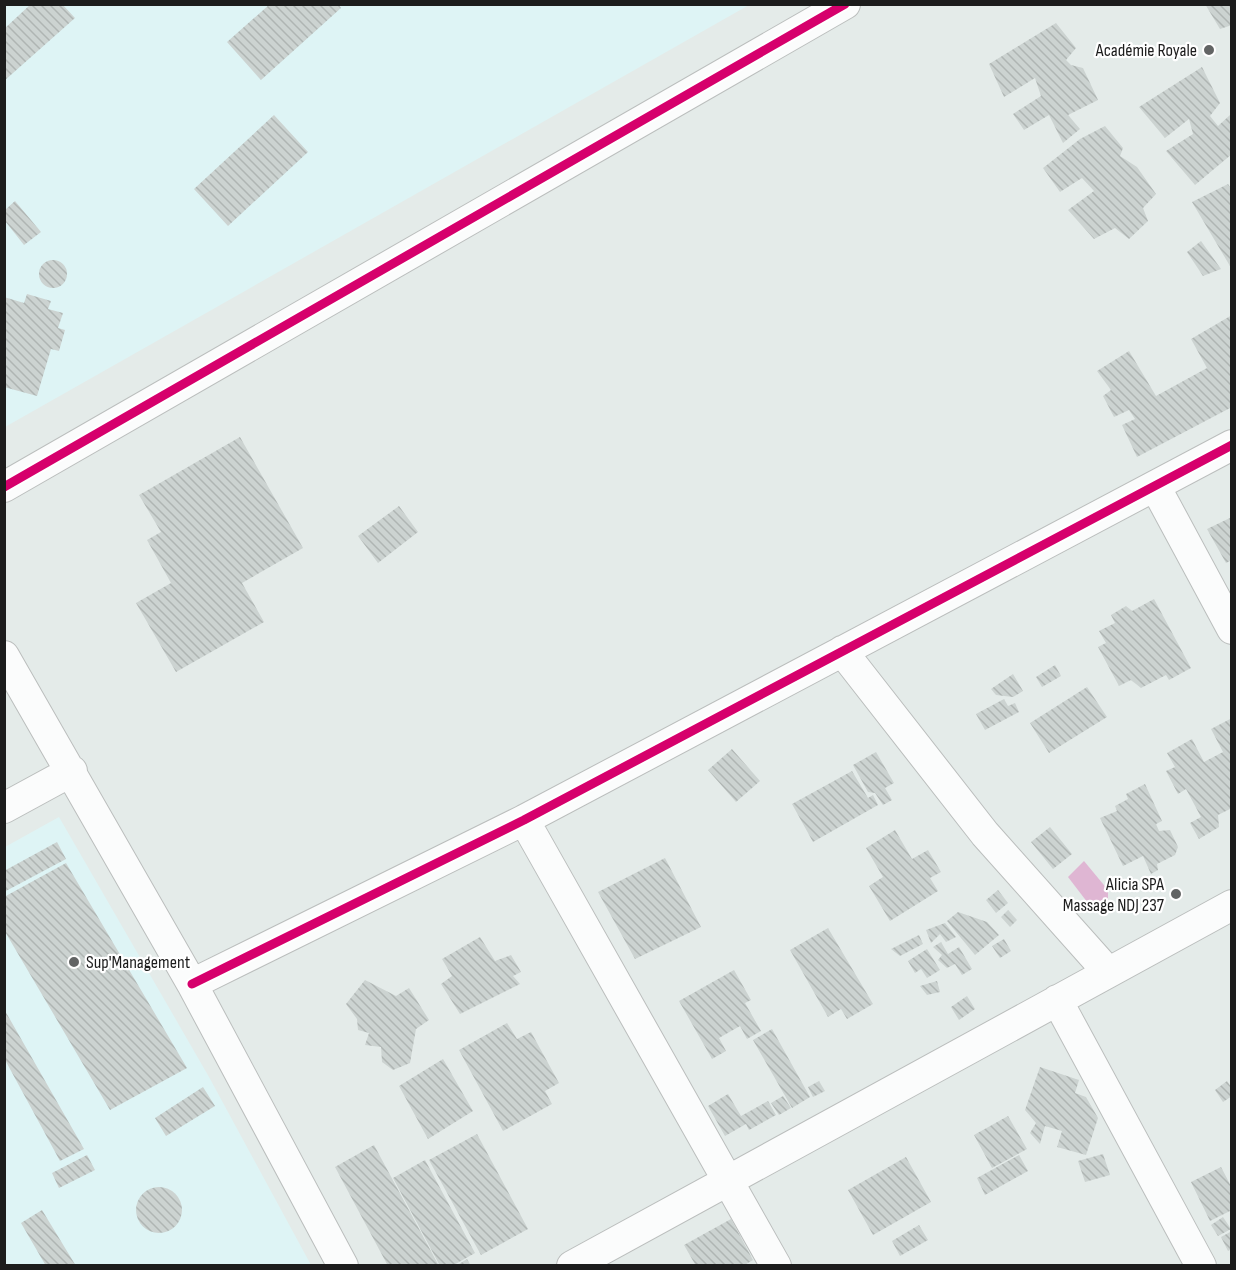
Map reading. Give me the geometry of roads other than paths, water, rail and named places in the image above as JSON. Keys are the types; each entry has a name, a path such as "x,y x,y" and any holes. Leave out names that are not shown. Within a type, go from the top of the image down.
{"street":[{"path":"4,487 845,4"},
{"path":"192,984 524,820 1232,445"},
{"path":"1155,486 1232,630"},
{"path":"842,651 985,834 1108,972"},
{"path":"4,656 72,771 192,984 343,1266"},
{"path":"4,808 72,771"},
{"path":"524,820 776,1266"},
{"path":"572,1266 1232,905"},
{"path":"1057,1000 1201,1266"}],"place":[{"name":"Académie Royale","path":"1209,50"},
{"name":"Alicia SPA Massage NDJ 237","path":"1176,894"},
{"name":"Sup'Management","path":"74,962"}]}
